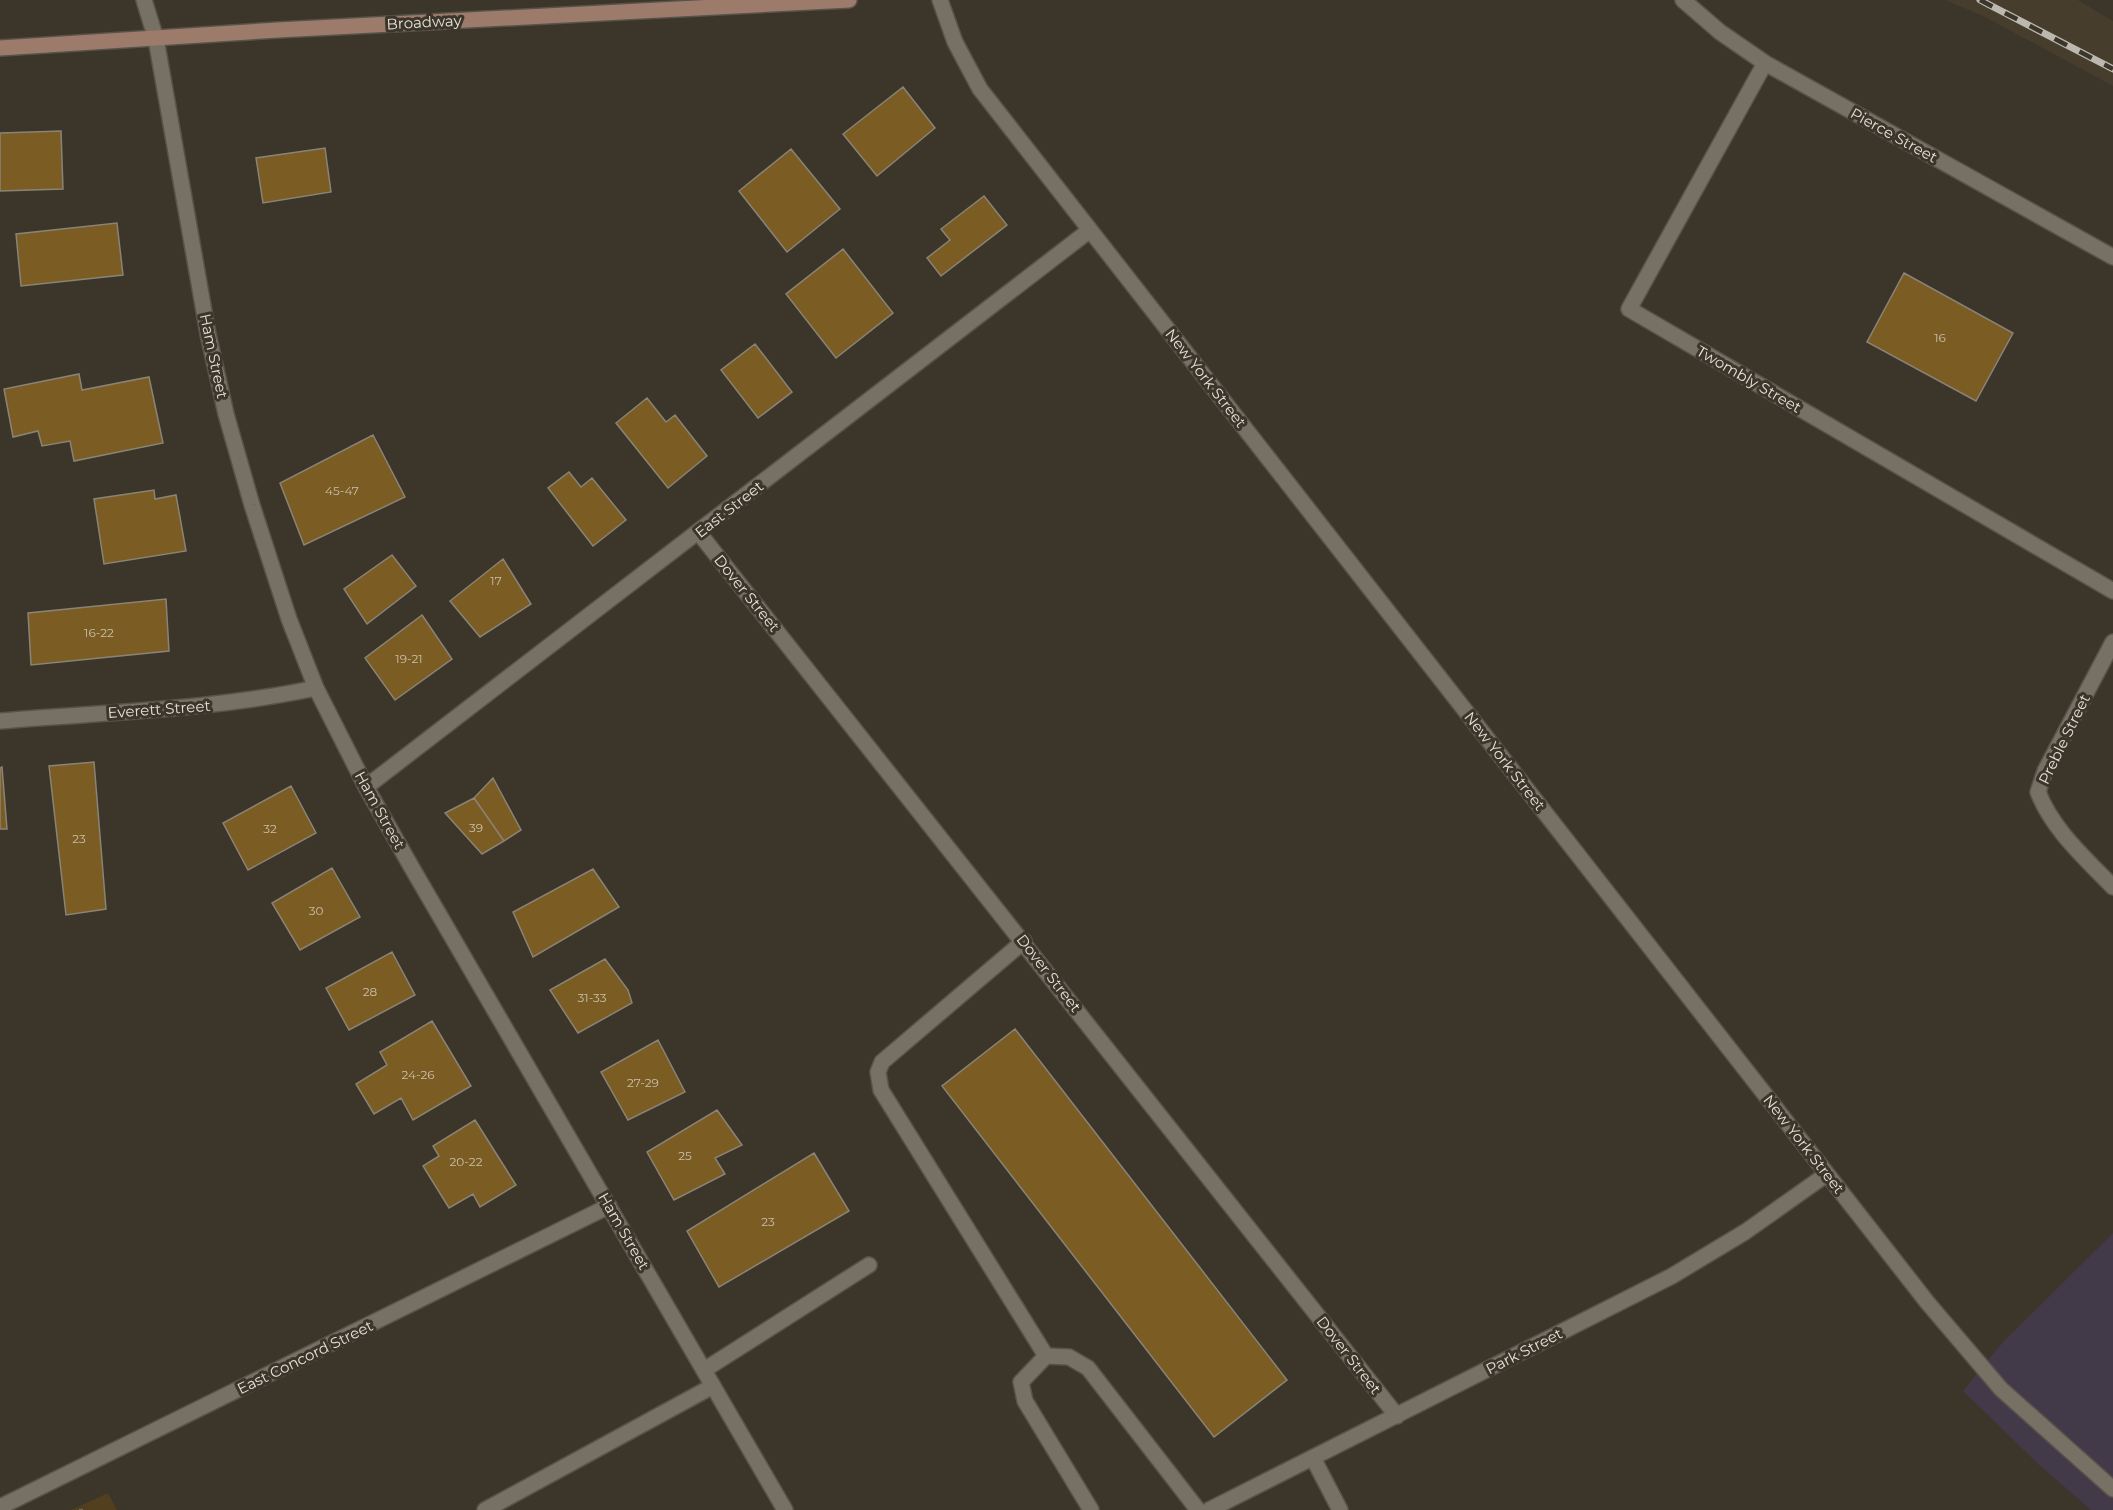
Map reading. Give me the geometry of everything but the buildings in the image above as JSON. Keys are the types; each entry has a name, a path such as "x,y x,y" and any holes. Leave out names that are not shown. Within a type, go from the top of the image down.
{"street":[{"name":"Ham Street","path":"144,0 156,39 208,334 226,414 285,607 316,688 366,787 785,1510"},
{"name":"Broadway","path":"0,48 290,29 849,0"},
{"name":"New York Street","path":"940,0 955,42 980,89 1927,1302 2001,1389 2113,1489"},
{"name":"Pierce Street","path":"1683,0 1720,32 1765,63 2113,257"},
{"name":"Twombly Street","path":"1765,63 1629,309 2113,591"},
{"name":"East Street","path":"366,787 1090,230"},
{"name":"Dover Street","path":"699,533 1024,941 1397,1416"},
{"name":"Preble Street","path":"2113,642 2045,771 2038,792 2045,811 2113,887"},
{"name":"Everett Street","path":"0,721 210,706 266,699 316,688"},
{"path":"1024,941 897,1048 882,1062 878,1072 881,1090 1046,1356"},
{"name":"Park Street","path":"1209,1510 1672,1276 1745,1232 1827,1174"},
{"name":"East Concord Street","path":"0,1508 609,1206"},
{"path":"704,1370 869,1265"},
{"path":"1091,1510 1025,1401 1021,1383 1046,1356 1069,1357 1088,1368 1198,1510"},
{"path":"485,1510 713,1386"},
{"path":"1313,1458 1340,1510"}],"shaded area":[{"path":"1945,0 2078,0 2113,21 2113,86 1985,17"},
{"path":"2113,1233 2113,1510 2091,1510 2038,1464 1963,1391 2002,1343"},
{"path":"108,1493 117,1510 71,1510"}],"railway":[{"path":"1980,0 2113,69"}]}
